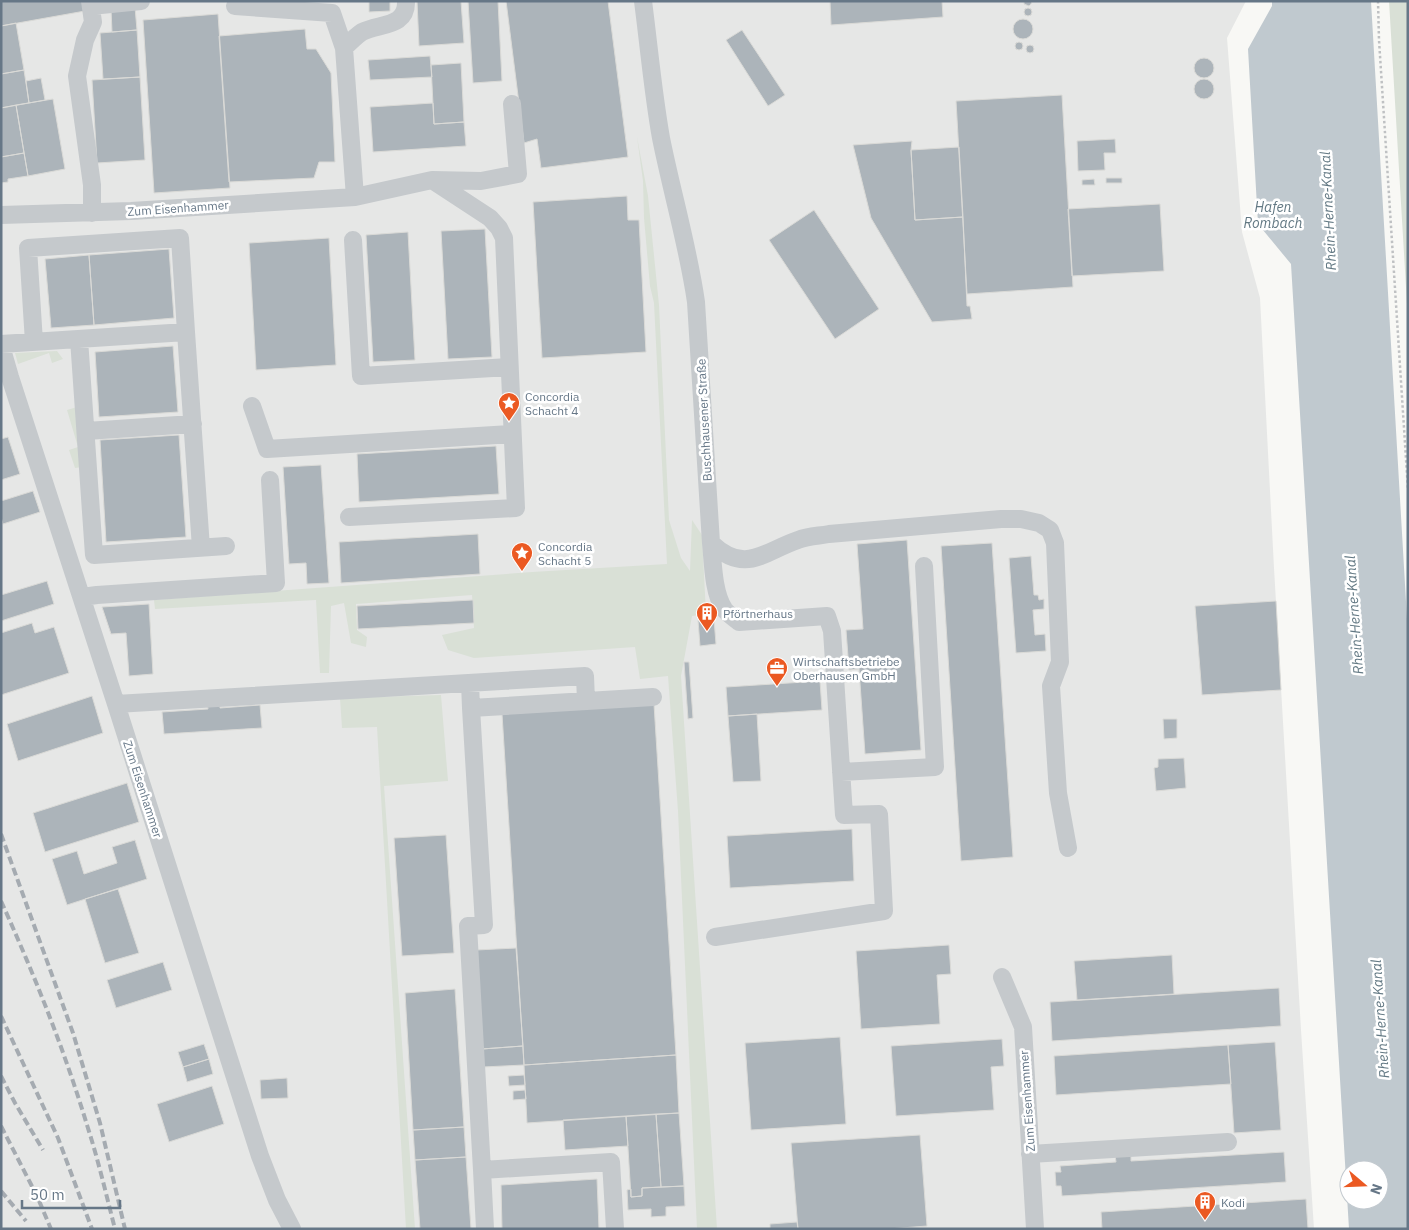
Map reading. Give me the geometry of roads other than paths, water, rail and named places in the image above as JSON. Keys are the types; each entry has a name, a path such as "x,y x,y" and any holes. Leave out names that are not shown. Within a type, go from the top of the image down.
{"street":[{"path":"92,213 92,185 77,76 85,40 94,22 91,4 141,1"},
{"path":"344,48 360,33 394,23 401,18 406,8 406,1"},
{"name":"Buschhausener Straße","path":"643,1 661,136 688,256 696,302 711,543 719,598 724,609 739,622 827,616 832,631 841,772"},
{"path":"236,6 332,13 344,48 355,197"},
{"name":"Zum Eisenhammer","path":"1,215 92,213 355,197 432,180 481,181 518,174 512,104"},
{"path":"349,517 516,508 504,238 499,228 490,218 432,180"},
{"path":"34,342 28,248 180,238 201,548"},
{"path":"353,240 361,376 510,367"},
{"path":"1,345 186,332"},
{"path":"80,339 94,555 226,546"},
{"name":"Zum Eisenhammer","path":"1,345 260,1156 277,1200 292,1229"},
{"path":"252,406 267,449 512,434"},
{"path":"86,431 193,424"},
{"path":"82,597 276,584 270,480"},
{"path":"711,543 731,557 747,559 764,556 809,537 1001,519 1021,519 1039,523 1050,530 1055,543 1060,662 1051,686 1058,793 1068,848"},
{"path":"715,937 884,911 879,814 844,815 841,772 935,767 924,566"},
{"path":"116,704 585,676 586,701"},
{"path":"470,683 484,925 468,926 485,1229"},
{"path":"471,708 654,697"},
{"name":"Zum Eisenhammer","path":"1002,977 1022,1027 1035,1229"},
{"path":"1030,1154 1228,1142"},
{"path":"482,1170 611,1162 615,1229"}],"water":[{"path":"1272,1 1371,1 1408,636 1408,1229 1349,1229 1348,1210 1389,1210 1389,1160 1345,1160 1291,264 1258,224 1248,49 1272,6"}],"railway":[{"path":"1,834 73,1033 100,1123 125,1229"},
{"path":"1,901 37,984 68,1068 95,1151 115,1229"},
{"path":"1,1016 58,1138 92,1229"},
{"path":"1,1076 43,1150"},
{"path":"1,1126 37,1196 51,1229"},
{"path":"1,1191 26,1221"}],"place":[{"name":"Concordia Schacht 4","path":"509,422"},
{"name":"Concordia Schacht 5","path":"522,572"},
{"name":"Pförtnerhaus","path":"707,632"},
{"name":"Wirtschaftsbetriebe Oberhausen GmbH","path":"777,687"},
{"name":"Kodi","path":"1205,1221"}],"water label":[{"name":"Rhein-Herne-Kanal","path":"1328,211"},
{"name":"Hafen Rombach","path":"1273,216"},
{"name":"Rhein-Herne-Kanal","path":"1354,615"},
{"name":"Rhein-Herne-Kanal","path":"1380,1019"}]}
